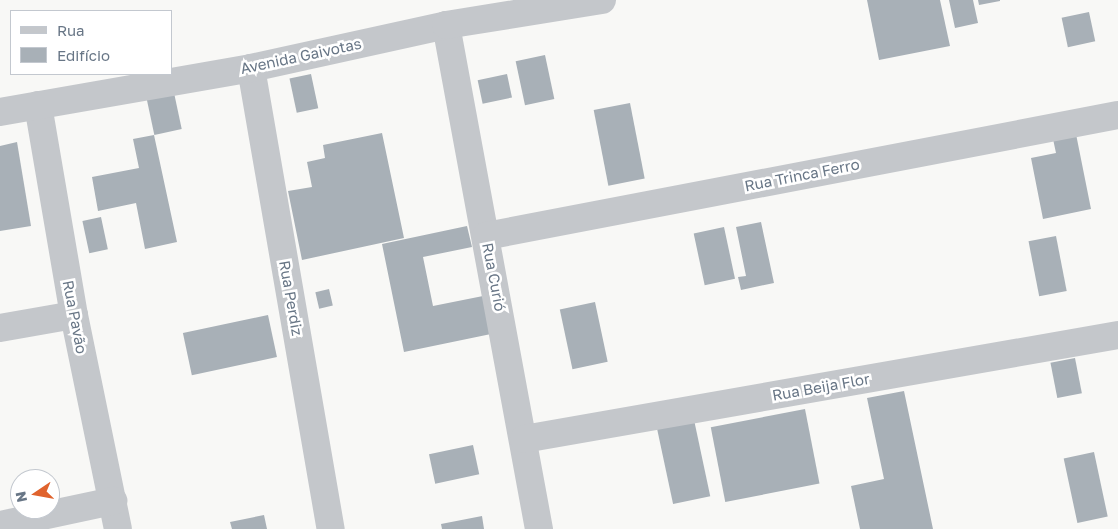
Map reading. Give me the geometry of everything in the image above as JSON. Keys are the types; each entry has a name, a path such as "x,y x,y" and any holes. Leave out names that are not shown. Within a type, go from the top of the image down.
{"street":[{"name":"Avenida Gaivotas","path":"0,112 251,68 446,25 602,0"},
{"name":"Rua Curió","path":"446,25 540,529"},
{"name":"Rua Perdiz","path":"251,68 331,529"},
{"name":"Rua Pavão","path":"38,104 74,315 118,529"},
{"name":"Rua Trinca Ferro","path":"486,236 1118,115"},
{"path":"0,328 74,315"},
{"name":"Rua Beija Flor","path":"524,439 1118,335"},
{"path":"0,525 113,502"}],"building":[{"path":"867,0 940,0 950,46 879,60"},
{"path":"949,0 973,0 978,23 955,28"},
{"path":"978,0 1000,0 1000,1 979,5"},
{"path":"1089,12 1095,41 1068,47 1062,18"},
{"path":"545,55 554,99 525,105 516,61"},
{"path":"311,74 318,108 297,113 289,79"},
{"path":"507,74 512,97 483,104 478,80"},
{"path":"173,88 182,129 154,135 146,94"},
{"path":"630,103 645,179 608,186 594,110"},
{"path":"382,133 404,238 302,260 288,191 312,187 307,162 325,158 323,145"},
{"path":"1076,134 1091,209 1043,219 1031,158 1056,153 1053,139"},
{"path":"154,135 177,242 145,249 136,203 98,211 92,177 139,168 133,139"},
{"path":"17,142 31,226 0,231 0,146"},
{"path":"101,217 108,249 89,253 82,221"},
{"path":"761,222 774,283 741,290 738,277 746,276 736,227"},
{"path":"467,226 472,247 423,257 433,306 483,296 491,334 404,352 382,244"},
{"path":"724,227 735,279 705,285 694,233"},
{"path":"1056,236 1067,291 1039,296 1029,241"},
{"path":"329,289 333,306 319,309 315,292"},
{"path":"595,302 608,362 572,369 560,309"},
{"path":"268,315 277,357 192,375 183,333"},
{"path":"1075,358 1082,393 1057,398 1050,363"},
{"path":"904,391 933,529 860,529 851,486 884,479 867,398"},
{"path":"805,409 820,484 725,502 711,427"},
{"path":"693,415 710,496 673,504 656,423"},
{"path":"473,445 479,474 435,484 429,454"},
{"path":"1094,452 1108,517 1077,523 1064,458"},
{"path":"264,515 267,529 232,529 230,522"},
{"path":"482,516 484,529 442,529 441,524"}]}
